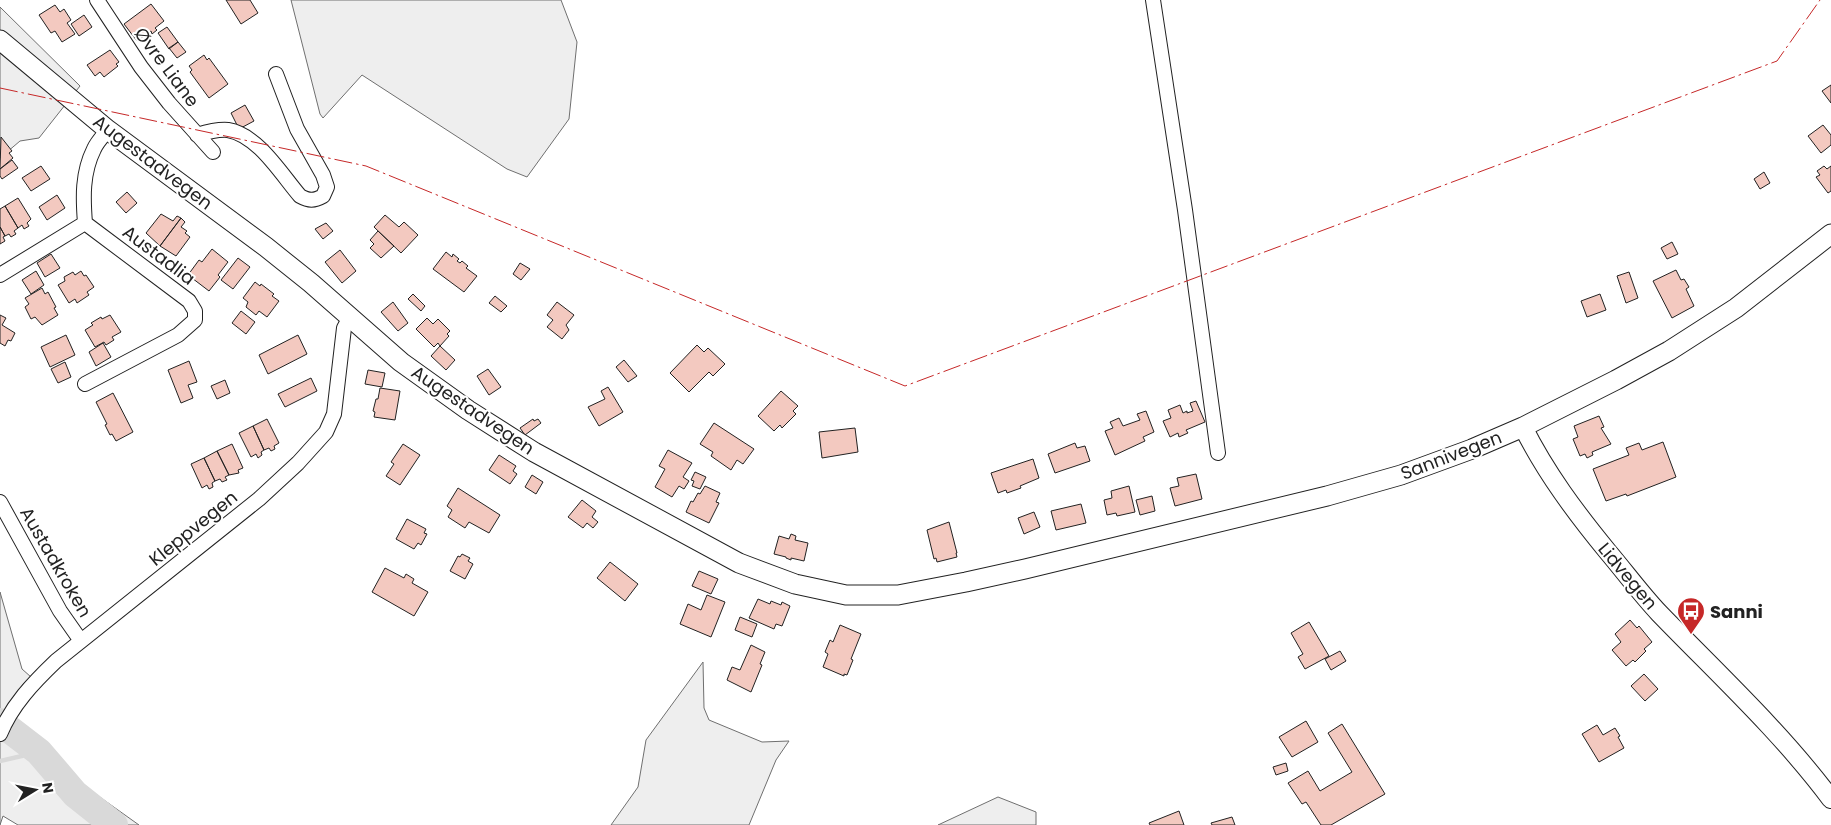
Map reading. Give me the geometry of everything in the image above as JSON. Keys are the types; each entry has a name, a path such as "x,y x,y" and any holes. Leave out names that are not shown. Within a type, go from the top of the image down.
{"main road":[{"name":"Augestadvegen","path":"0,40 108,130 266,247 401,362 437,389 534,452 707,547 739,563 768,574 809,588 846,595 884,596 930,589 1025,569"},
{"name":"Sannivegen","path":"1025,569 1327,496 1401,475 1472,449 1523,427 1616,380 1695,335 1743,302 1831,234"}],"street":[{"name":"Øvre Liane","path":"96,0 141,67 169,103 213,152"},
{"path":"1153,0 1186,219 1218,454"},
{"path":"197,135 216,130 229,130 241,134 259,146 300,196 308,200 316,200 323,196 327,187 323,175 296,129 276,74"},
{"path":"0,274 85,223 83,191 85,172 94,148 108,130"},
{"name":"Austadlia","path":"85,223 189,300 195,311 195,320 178,335 85,384"},
{"name":"Kleppvegen","path":"1,731 14,707 34,682 81,641 259,499 298,463 326,432 334,414 344,328 350,317"},
{"name":"Lidvegen","path":"1523,427 1535,451 1579,517 1658,612 1780,736 1831,799"},
{"name":"Austadkroken","path":"0,502 60,611 81,641"}],"shaded area":[{"path":"291,0 561,0 577,42 569,119 527,177 507,169 362,75 323,118 320,114"},
{"path":"0,7 80,86 39,138 20,141 0,158"},
{"path":"0,592 22,669 31,677 24,683 2,717 17,738 139,825 18,825 3,816 0,825"},
{"path":"703,662 704,708 709,720 762,742 789,741 776,760 749,825 611,825 638,787 646,740"},
{"path":"998,797 1036,812 1036,825 938,825"}],"building":[{"path":"226,0 250,0 258,13 241,24"},
{"path":"151,4 164,21 155,28 157,30 152,34 151,31 137,41 124,24"},
{"path":"55,5 60,12 64,9 71,20 67,23 75,34 62,42 55,31 51,33 39,15"},
{"path":"84,15 92,27 79,36 71,24"},
{"path":"167,27 178,42 169,49 158,33"},
{"path":"178,42 186,52 177,58 169,48"},
{"path":"110,50 119,62 116,64 118,66 104,77 100,72 95,76 87,65"},
{"path":"204,55 207,60 209,58 228,84 209,98 190,72 192,70 189,66"},
{"path":"1831,85 1831,103 1822,91"},
{"path":"245,105 254,121 239,129 231,113"},
{"path":"1823,125 1831,135 1831,145 1821,153 1808,136"},
{"path":"1,137 12,151 9,153 13,158 0,169"},
{"path":"12,160 18,168 2,179 0,169"},
{"path":"41,166 50,179 31,191 22,178"},
{"path":"1824,166 1827,169 1831,166 1831,191 1828,193 1816,177 1820,175 1817,171"},
{"path":"1764,172 1770,183 1760,189 1754,179"},
{"path":"127,192 137,203 126,213 116,202"},
{"path":"57,195 65,208 47,220 39,207"},
{"path":"18,198 31,219 27,223 29,226 24,229 22,225 18,228 5,206"},
{"path":"5,206 18,228 14,231 16,234 11,237 9,234 5,236 0,227 0,209"},
{"path":"161,214 173,221 177,216 181,218 160,246 146,233"},
{"path":"385,215 399,227 404,222 418,235 401,253 374,227"},
{"path":"181,218 185,222 181,227 187,231 185,233 190,237 176,256 160,246"},
{"path":"326,223 333,231 323,239 315,229"},
{"path":"0,227 5,236 3,237 5,241 0,244"},
{"path":"378,231 394,246 381,258 370,248 374,244 370,240"},
{"path":"1672,242 1678,254 1667,259 1661,248"},
{"path":"212,249 228,262 218,275 220,277 209,291 188,275 199,260 202,262"},
{"path":"340,250 356,271 342,283 325,262"},
{"path":"446,252 452,257 453,254 459,259 457,261 460,263 462,261 468,266 466,268 477,276 464,292 433,269"},
{"path":"51,254 60,268 45,277 37,263"},
{"path":"238,258 250,267 233,289 221,280"},
{"path":"520,263 530,269 521,280 513,274"},
{"path":"1676,270 1681,280 1684,279 1689,287 1686,289 1694,306 1672,318 1653,281"},
{"path":"36,271 44,285 31,294 22,280"},
{"path":"81,271 94,287 87,292 89,295 77,303 75,299 69,303 58,285 65,281 64,277 73,272 75,275"},
{"path":"1629,272 1638,298 1626,303 1617,276"},
{"path":"255,282 260,286 261,284 274,294 272,296 279,301 267,317 259,311 256,315 246,307 248,302 243,298"},
{"path":"42,288 45,294 48,292 58,315 42,325 35,317 31,319 25,307 29,304 25,298"},
{"path":"413,294 425,306 421,311 408,299"},
{"path":"1600,294 1606,310 1587,317 1581,301"},
{"path":"495,296 507,306 501,312 489,303"},
{"path":"393,302 408,323 398,331 381,312"},
{"path":"557,302 574,315 566,325 569,330 562,339 547,327 553,320 547,315"},
{"path":"241,311 255,322 246,334 232,323"},
{"path":"0,315 6,318 2,325 15,333 11,341 8,340 5,346 0,343"},
{"path":"110,315 121,332 112,337 114,340 106,345 104,342 95,347 85,330 93,325 91,323 101,317 102,319"},
{"path":"427,318 433,324 438,319 450,331 447,334 449,336 440,346 438,343 434,347 416,329"},
{"path":"66,335 75,355 50,367 41,347"},
{"path":"298,335 307,354 268,374 259,355"},
{"path":"103,343 111,357 96,366 89,352"},
{"path":"697,345 704,352 708,348 725,364 713,376 709,372 689,392 670,373"},
{"path":"440,346 455,360 446,370 431,356"},
{"path":"624,360 637,376 628,382 616,367"},
{"path":"189,361 197,382 188,385 193,398 181,403 168,370"},
{"path":"65,362 71,377 58,383 51,369"},
{"path":"488,369 501,387 489,395 477,376"},
{"path":"368,370 385,373 382,387 365,384"},
{"path":"311,378 317,391 285,407 278,394"},
{"path":"225,380 230,393 217,399 211,386"},
{"path":"608,387 623,412 599,426 588,407 605,399 601,391"},
{"path":"380,388 400,391 395,420 374,417 375,412 373,411"},
{"path":"781,391 798,406 793,411 796,414 782,428 780,425 774,431 758,416"},
{"path":"113,393 133,432 116,441 112,434 110,435 105,425 107,424 96,402"},
{"path":"1196,401 1205,422 1186,430 1188,433 1179,437 1178,433 1170,437 1163,421 1171,418 1168,410 1180,405 1183,413 1187,411 1187,413 1193,411 1190,403"},
{"path":"1146,411 1154,432 1143,437 1145,441 1115,455 1105,431 1113,428 1110,422 1119,418 1123,426 1140,420 1137,414"},
{"path":"1599,416 1604,427 1601,428 1611,444 1592,452 1593,455 1587,458 1585,454 1580,456 1573,439 1578,437 1574,426"},
{"path":"267,419 279,443 271,451 269,448 264,450 253,426"},
{"path":"533,419 534,421 538,419 541,423 525,435 520,428"},
{"path":"714,423 754,449 743,464 737,460 731,470 711,456 713,452 700,444"},
{"path":"253,426 264,450 258,458 256,454 251,457 239,433"},
{"path":"855,428 858,452 822,458 819,432"},
{"path":"1663,442 1676,477 1627,496 1626,494 1606,501 1593,469 1629,455 1626,448 1639,443 1642,450"},
{"path":"1075,443 1077,448 1085,446 1090,461 1055,473 1048,454"},
{"path":"232,444 243,468 238,470 239,473 229,475 217,451"},
{"path":"403,444 420,455 400,485 386,476 394,464 391,462"},
{"path":"668,450 692,463 683,477 689,481 684,489 679,486 672,497 655,487 665,469 659,466"},
{"path":"217,451 229,475 225,477 227,480 222,482 220,479 215,481 204,458"},
{"path":"499,455 516,466 513,471 517,474 510,484 489,470"},
{"path":"204,458 215,481 212,483 213,487 209,489 207,485 202,488 191,464"},
{"path":"1033,459 1039,478 1020,486 1021,488 1007,493 1006,490 998,493 991,473"},
{"path":"695,472 706,477 700,489 692,486 694,481 691,480"},
{"path":"1196,474 1202,499 1175,506 1170,488 1179,486 1177,478"},
{"path":"532,475 543,482 536,494 525,487"},
{"path":"705,486 720,493 716,502 719,503 709,523 686,512 691,501 693,502"},
{"path":"1129,486 1135,512 1117,516 1116,513 1107,515 1104,500 1112,498 1111,491"},
{"path":"458,488 500,515 489,533 469,522 465,528 448,517 452,510 447,506"},
{"path":"1152,496 1155,511 1140,515 1136,500"},
{"path":"582,500 596,511 592,517 598,522 593,528 587,523 583,528 568,517"},
{"path":"1081,504 1086,523 1056,530 1051,511"},
{"path":"1034,512 1040,527 1024,534 1018,518"},
{"path":"407,519 426,529 424,533 427,534 421,545 418,543 414,549 396,539"},
{"path":"949,522 957,557 937,562 936,558 934,559 927,530"},
{"path":"791,534 796,536 795,540 808,543 804,561 791,558 791,560 774,554 779,536 789,539"},
{"path":"462,554 470,558 468,561 473,564 465,579 450,571 458,556 460,557"},
{"path":"610,562 638,584 625,601 597,578"},
{"path":"385,568 404,578 406,574 414,579 412,583 428,592 414,616 372,592"},
{"path":"699,571 718,579 711,594 692,586"},
{"path":"707,595 725,602 711,637 680,624 688,604 701,610"},
{"path":"758,599 770,604 771,601 781,605 782,602 790,606 782,626 776,624 774,629 749,618"},
{"path":"740,617 757,624 752,637 735,630"},
{"path":"1630,620 1637,628 1639,626 1652,642 1644,649 1646,651 1635,662 1633,660 1626,666 1612,650 1621,642 1615,634"},
{"path":"1309,622 1329,656 1305,669 1298,657 1303,654 1291,633"},
{"path":"840,625 861,634 847,675 844,674 844,676 823,667 828,654 825,652 830,640 833,642"},
{"path":"751,645 765,652 751,692 727,680 732,667 740,670"},
{"path":"1340,651 1346,661 1331,670 1325,659"},
{"path":"1644,674 1658,689 1645,701 1631,686"},
{"path":"1306,721 1318,742 1292,757 1279,737"},
{"path":"1342,724 1385,794 1331,825 1321,825 1306,802 1302,804 1288,783 1308,771 1320,791 1352,772 1328,733"},
{"path":"1597,725 1603,735 1615,728 1624,748 1599,762 1582,734"},
{"path":"1286,763 1288,771 1276,775 1273,767"},
{"path":"1179,811 1184,825 1150,825 1149,823"},
{"path":"1232,817 1235,825 1212,825 1211,823"}],"waterway":[{"path":"0,722 39,752 75,794 114,825"},
{"path":"0,761 39,752"}],"power":[{"path":"0,88 366,166 905,386 1777,61 1820,0"}],"place":[{"name":"Sanni","path":"1691,635"}]}
